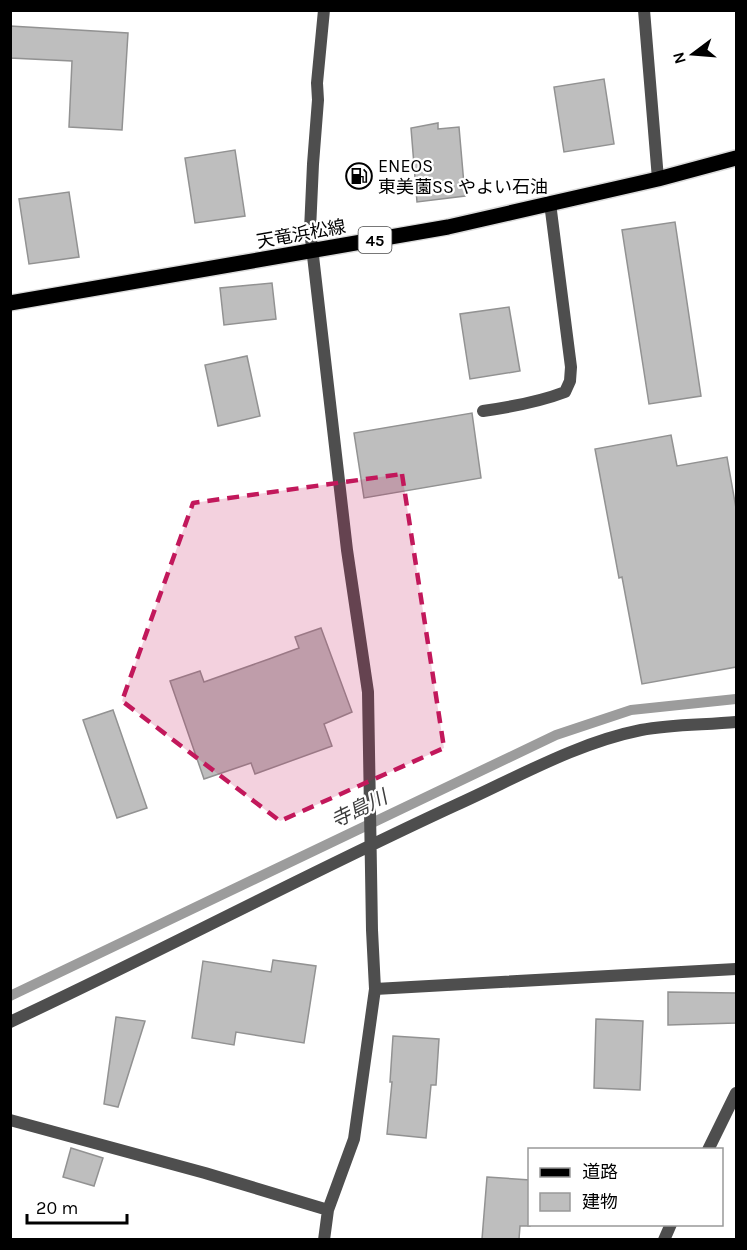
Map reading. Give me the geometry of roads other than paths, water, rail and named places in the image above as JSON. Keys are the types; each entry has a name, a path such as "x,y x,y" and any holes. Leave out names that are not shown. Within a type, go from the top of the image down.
{"main road":[{"name":"天竜浜松線","path":"10,303 448,227 658,179 736,158"}],"street":[{"path":"324,10 310,230 347,550 368,692 375,990 354,1139 328,1210 324,1239"},
{"path":"644,10 658,179"},
{"path":"483,411 512,407 554,396 565,392 570,381 571,367 550,203"},
{"path":"10,1022 99,981 370,839 559,757 607,739 643,730 736,722"},
{"path":"375,990 736,969"},
{"path":"708,1148 736,1093"},
{"path":"10,1120 205,1173 328,1210"}],"waterway":[{"name":"寺島川","path":"10,996 556,735 631,710 736,699"}],"place":[{"name":"ENEOS 東美薗SS やよい石油","path":"359,176"}]}
